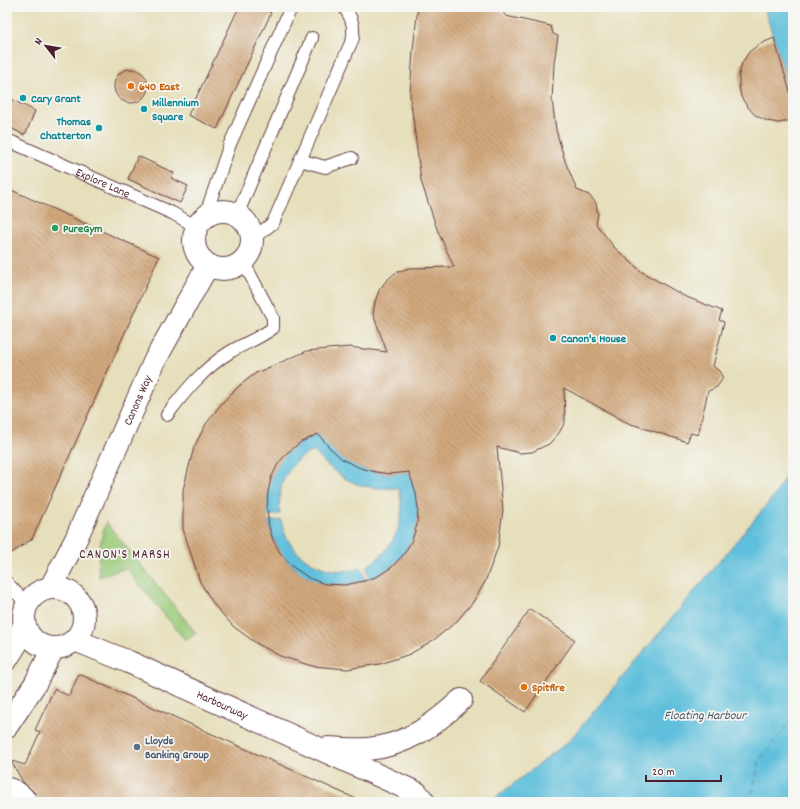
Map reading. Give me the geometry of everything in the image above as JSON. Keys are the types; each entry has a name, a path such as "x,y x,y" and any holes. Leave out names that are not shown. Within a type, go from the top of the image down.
{"street":[{"path":"222,212 237,215 245,221 250,230 252,240 250,252 243,261 226,269 208,265 201,259 196,250 194,240 200,223 212,214 222,212"},
{"name":"Canons Way","path":"61,590 76,539 155,360 208,265"},
{"path":"7,659 17,643 25,614 33,596 41,590 61,590 79,599 84,608 85,619 82,630 75,640 65,646 53,649 35,642 28,634 25,614"},
{"name":"Harbourway","path":"85,619 129,662"},
{"name":"Harbourway","path":"75,640 129,662 417,793 424,802"},
{"path":"7,726 35,684 53,649"},
{"name":"Harbourway","path":"317,747 366,749 387,746 405,740 422,731 445,715 461,700"},
{"path":"7,790 10,790 23,797 26,802"}],"lane":[{"path":"200,223 230,144 293,7"},
{"path":"252,240 273,223 353,38 354,26 344,7"},
{"path":"237,215 312,38"},
{"name":"Explore Lane","path":"7,140 172,213 200,223"},
{"path":"300,160 325,167 352,158"},
{"path":"167,415 183,394 207,368 230,352 260,337 273,328 274,318 243,261"},
{"path":"7,583 25,614"}],"green space":[{"path":"106,522 196,633 186,641 126,568 99,577 98,562 102,535"}],"water":[{"path":"764,7 793,7 793,102"},
{"path":"318,434 360,468 390,474 409,472 416,489 418,519 410,544 393,565 370,579 366,567 376,560 391,543 400,522 401,500 398,488 372,487 351,482 333,470 313,451 296,462 285,476 280,494 280,514 267,516 267,494 273,473 278,464 292,447 301,441"},
{"name":"Floating Harbour","path":"793,459 793,802 490,802 569,741 774,496 787,474"},
{"path":"281,520 288,541 304,558 331,570 341,571 361,568 366,580 357,583 331,585 316,581 296,569 281,552 270,531 268,521"}],"building":[{"path":"239,7 259,7 271,13 217,129 188,115"},
{"name":"Canon's House","path":"418,7 498,7 506,16 551,26 553,34 558,36 554,63 552,100 556,130 565,161 577,190 589,195 596,203 598,214 596,224 615,248 642,272 684,296 722,311 719,320 724,322 713,366 720,372 723,378 717,387 708,391 698,435 691,433 687,442 628,423 564,388 565,422 559,433 549,444 532,452 520,453 497,447 503,510 498,547 485,582 473,602 456,622 435,639 410,654 380,664 347,669 312,666 280,656 256,643 234,627 215,606 200,582 183,529 183,490 194,447 206,424 222,403 239,386 256,373 307,351 349,347 387,352 373,314 379,290 386,281 395,273 409,268 454,267 437,229 421,181 410,95","holes":["318,434 342,459 360,468 390,474 409,472 416,493 418,509 417,525 412,540 404,554 392,567 378,576 345,585 325,584 309,578 293,567 281,554 273,540 269,527 267,509 268,492 271,478 278,464 287,453 301,442"]},
{"path":"774,38 793,102 793,120 779,123 767,121 755,115 741,97 739,85 739,74 742,63 749,52 758,45"},
{"name":"640 East","path":"134,69 143,74 147,79 147,93 143,98 138,102 128,103 124,102 115,93 114,83 115,79 124,70"},
{"path":"7,97 35,111 24,135 7,126"},
{"path":"138,156 174,173 171,178 188,186 180,203 128,179"},
{"path":"7,188 159,257 32,539 7,556"},
{"path":"530,609 575,640 525,712 480,681"},
{"name":"Lloyds Banking Group","path":"79,674 363,802 38,802 35,793 23,782 11,761 25,765 40,732 35,730 54,689 69,696"}],"ferry route":[{"path":"750,802 760,759 793,719"}],"place":[{"name":"640 East","path":"131,86"},
{"name":"Cary Grant","path":"23,98"},
{"name":"Millennium Square","path":"144,109"},
{"name":"Thomas Chatterton","path":"99,128"},
{"name":"PureGym","path":"55,228"},
{"name":"Canon's House","path":"553,338"},
{"name":"Spitfire","path":"524,687"},
{"name":"Lloyds Banking Group","path":"137,747"}],"district":[{"name":"CANON'S MARSH","path":"125,553"}]}
